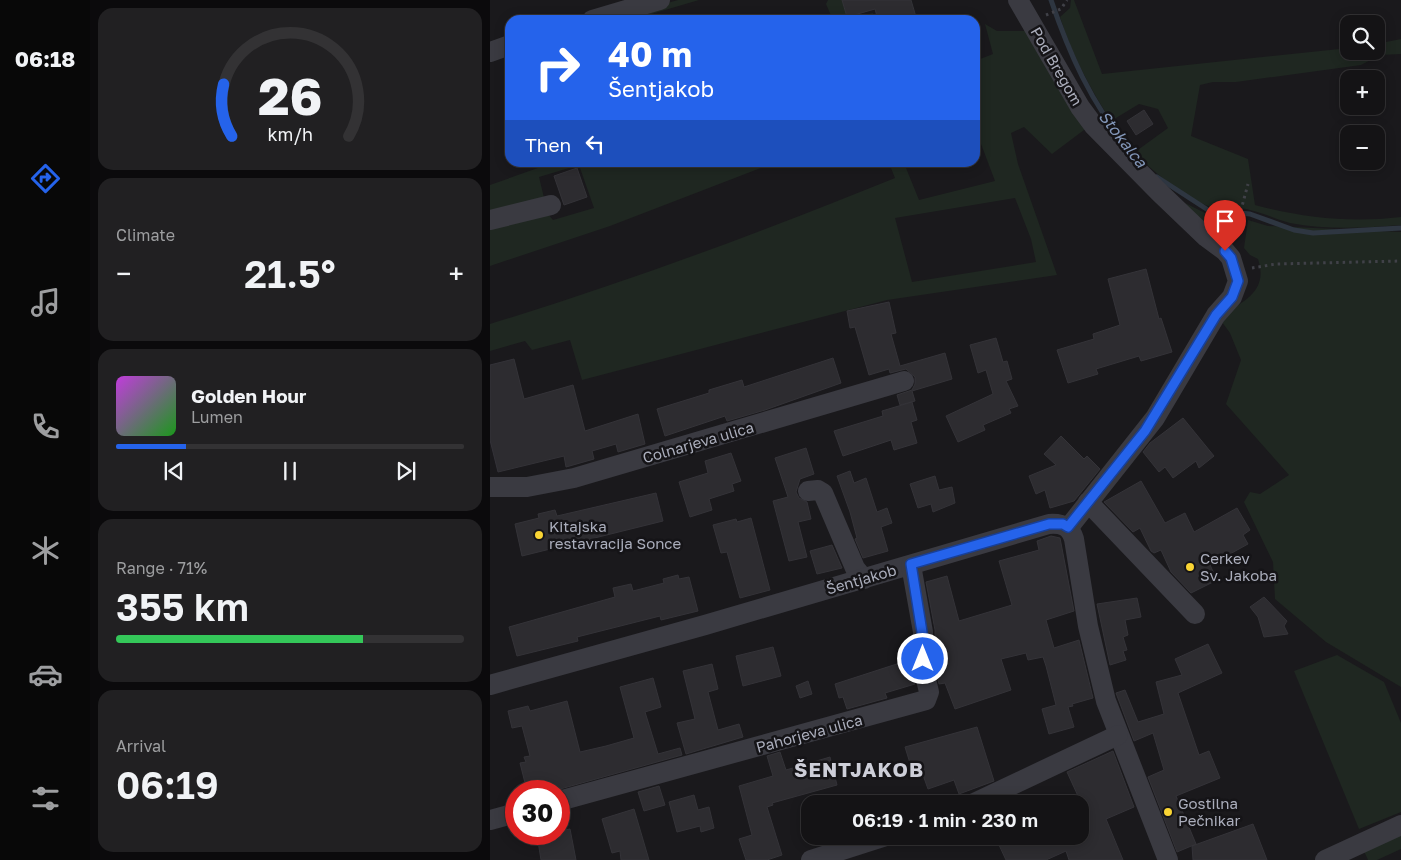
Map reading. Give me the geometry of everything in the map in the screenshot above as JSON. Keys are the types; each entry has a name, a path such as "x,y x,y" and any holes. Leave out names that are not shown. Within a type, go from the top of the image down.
{"street":[{"path":"609,15 660,0"},
{"name":"Pod Bregom","path":"1018,0 1080,107 1094,126 1166,199 1206,237 1225,251 1231,258 1236,270"},
{"path":"490,52 505,47"},
{"path":"490,220 551,205"},
{"path":"1168,860 1106,701 1088,626 1077,549 1068,527 1155,418 1216,315 1232,297 1238,281 1236,270"},
{"name":"Colnarjeva ulica","path":"490,487 527,487 574,478 904,381"},
{"path":"808,491 818,490 823,493 855,568 864,579"},
{"path":"1088,502 1195,614"},
{"name":"Šentjakob","path":"490,685 864,579 1049,524 1063,524 1068,527"},
{"name":"Pahorjeva ulica","path":"570,798 926,700 929,692 923,667 924,643 911,564"},
{"path":"991,795 1118,735"},
{"path":"490,820 505,816"},
{"path":"1324,860 1401,825"},
{"path":"811,860 849,855 868,845"}],"path":[{"path":"1048,14 1061,9 1066,0"},
{"path":"1238,225 1248,184"},
{"path":"1236,270 1276,264 1401,261"}],"shaded area":[{"path":"678,0 699,0 648,15 625,15"},
{"path":"828,0 842,0 847,15 831,15 826,4"},
{"path":"1071,0 1074,0 1102,74 1340,49 1340,60 1370,60 1361,65 1200,85 1191,136 1248,159 1255,205 1291,213 1328,218 1382,219 1401,217 1401,225 1346,228 1317,227 1285,222 1245,209 1208,206 1189,197 1169,183 1135,152 1168,128 1158,109 1139,104 1111,121 1082,71 1065,31 1060,17 1070,8"},
{"path":"985,24 997,31 1030,31 1088,127 1052,154 1024,127 1011,133 1018,164 1057,275 887,300 582,380 570,340 532,350 525,341 490,351 490,324 694,256 795,218 895,178 891,167 906,167 919,200 995,181 980,141 980,59 993,54","holes":["1015,198 1031,239 1036,262 912,282 895,218"]},
{"path":"1401,39 1401,54 1385,55 1385,42"},
{"path":"541,167 572,167 539,177 545,202 490,216 490,185"},
{"path":"580,167 764,167 610,226 490,266 490,225 547,213 553,220 594,208"},
{"path":"1185,203 1209,215 1236,223 1234,231 1219,242"},
{"path":"1248,220 1268,226 1401,232 1401,687 1326,642 1275,599 1273,562 1244,502 1250,492 1260,494 1289,475 1226,404 1241,360 1230,333 1219,318 1245,301 1257,288 1260,280 1258,259 1250,255 1244,248"},
{"path":"1337,655 1384,682 1401,723 1401,812 1359,829 1294,671"},
{"path":"1401,833 1401,849 1377,860 1368,860 1364,851"}],"building":[{"path":"842,0 911,0 915,15 877,15 875,9 854,15 846,15"},
{"path":"1144,110 1153,124 1136,135 1127,121"},
{"path":"577,168 587,197 564,205 554,176"},
{"path":"1146,269 1159,319 1161,318 1172,352 1141,361 1139,356 1096,369 1098,374 1068,383 1057,350 1094,339 1093,334 1120,325 1108,279"},
{"path":"889,302 896,333 891,334 900,366 945,353 952,379 912,391 915,401 900,405 897,395 912,390 915,384 915,377 906,369 890,373 889,369 869,375 855,327 850,328 847,311"},
{"path":"996,338 1003,362 1007,361 1012,379 1006,381 1018,406 1009,409 1011,413 983,425 985,430 958,442 946,416 993,394 986,370 978,373 970,345"},
{"path":"833,358 841,383 765,410 727,421 725,416 665,436 657,409 709,393 709,390 742,380 744,387"},
{"path":"514,359 524,399 573,385 585,431 638,414 645,444 618,452 616,444 592,451 594,459 566,467 564,456 498,472 490,440 490,365"},
{"path":"912,402 917,420 911,422 917,443 894,450 891,440 843,456 834,431 883,416 882,411"},
{"path":"1183,418 1214,456 1199,468 1196,461 1173,478 1165,467 1159,472 1143,452 1150,443"},
{"path":"1061,436 1084,459 1087,456 1100,469 1074,501 1050,508 1045,490 1036,494 1029,476 1056,465 1044,454"},
{"path":"806,448 814,474 800,479 796,492 799,498 807,502 811,519 798,522 807,557 789,561 773,501 788,497 775,458"},
{"path":"731,453 741,481 732,484 734,491 709,499 712,510 690,517 679,482 708,473 705,461"},
{"path":"850,471 854,483 866,478 877,512 887,508 892,523 881,527 888,551 863,558 855,539 857,538 850,512 837,476"},
{"path":"935,476 939,490 952,487 955,503 933,512 931,504 918,508 910,484"},
{"path":"1141,481 1165,523 1185,513 1194,532 1237,508 1250,530 1243,535 1248,544 1210,565 1217,580 1191,593 1171,572 1161,550 1154,553 1151,551 1140,528 1133,532 1104,502"},
{"path":"656,493 663,521 522,556 515,524 539,518 538,514 555,510 557,516"},
{"path":"751,518 770,590 740,598 727,552 721,553 713,525 736,519 737,522"},
{"path":"1051,536 1060,538 1074,611 1046,620 1054,648 1079,640 1093,698 1068,707 1074,727 1049,734 1042,709 1056,705 1043,657 1028,660 1026,653 1001,659 1011,690 955,709 945,683 939,684 935,666 935,630 926,582 947,576 959,621 1012,605 999,561 1039,550 1037,541"},
{"path":"832,545 842,568 817,574 810,551"},
{"path":"678,575 679,579 689,577 698,611 661,620 660,616 577,637 578,641 517,656 509,627 615,597 613,588 631,584 633,591 664,583 663,579"},
{"path":"1264,597 1287,621 1284,626 1288,634 1264,637 1258,617 1250,607"},
{"path":"1137,598 1141,617 1125,620 1128,635 1123,637 1127,650 1123,651 1126,660 1110,665 1097,604"},
{"path":"1208,644 1222,673 1178,693 1199,755 1209,751 1220,778 1176,796 1196,844 1177,852 1148,777 1164,770 1153,733 1134,741 1116,693 1125,690 1138,722 1164,714 1156,682 1182,675 1175,659"},
{"path":"773,647 781,676 743,686 736,656"},
{"path":"906,661 907,665 911,664 915,684 885,693 887,698 847,709 843,697 839,698 835,684"},
{"path":"712,664 718,689 708,692 718,730 739,724 743,737 686,754 677,723 695,719 683,671"},
{"path":"653,678 661,707 645,712 658,754 680,748 682,755 570,786 570,780 524,780 520,763 526,762 524,757 530,756 522,726 512,728 508,711 528,706 530,711 567,701 580,752 634,738 620,687"},
{"path":"808,681 812,694 800,698 796,686"},
{"path":"977,727 994,781 959,794 954,780 928,789 918,761 910,763 905,747"},
{"path":"1113,751 1134,807 1106,819 1123,860 1069,860 1066,851 1046,860 1006,860 999,845 1089,845 1089,795 1078,795 1067,772"},
{"path":"780,752 786,770 830,757 837,785 772,803 773,805 767,807 782,855 767,860 746,860 739,839 752,835 739,786 773,776 767,756"},
{"path":"659,786 665,805 644,811 638,792"},
{"path":"694,795 698,810 709,807 714,828 701,832 700,826 677,832 669,802"},
{"path":"634,809 649,860 621,860 620,851 612,853 602,819"},
{"name":"Gostilna Pečnikar","path":"1253,824 1267,860 1193,860 1192,846"},
{"path":"570,829 576,860 541,860 539,845 570,845"}],"waterway":[{"name":"Stokalca","path":"1051,0 1065,39 1082,77 1102,112 1127,146"},
{"name":"Stokalca","path":"1157,177 1208,210 1250,214 1294,230 1313,233 1401,228"}],"place":[{"name":"Kitajska restavracija Sonce","path":"539,535"},
{"name":"Cerkev Sv. Jakoba","path":"1190,567"},
{"name":"Gostilna Pečnikar","path":"1168,812"}],"district":[{"name":"ŠENTJAKOB","path":"859,769"}],"route":[{"path":"923,659 924,643 911,564 1049,524 1063,524 1068,527 1155,418 1216,315 1232,297 1238,281 1231,258 1225,251"}]}
